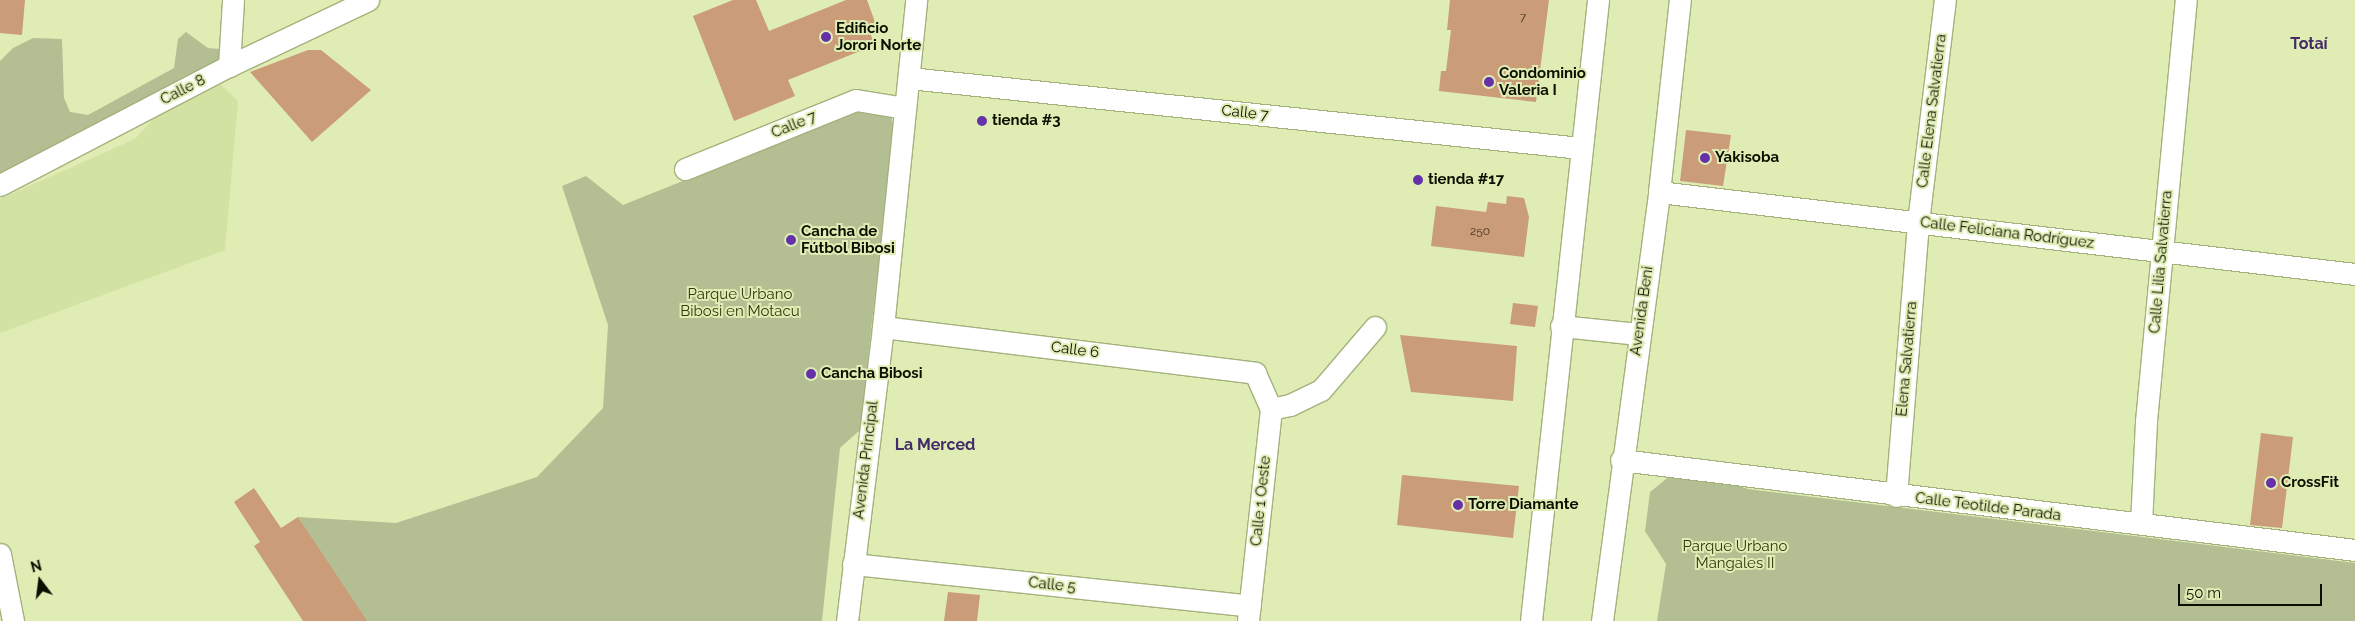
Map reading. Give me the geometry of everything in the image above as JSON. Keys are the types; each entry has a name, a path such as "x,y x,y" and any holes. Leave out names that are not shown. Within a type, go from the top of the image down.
{"street":[{"path":"229,66 233,0"},
{"name":"Calle 8","path":"0,185 229,66 368,0"},
{"name":"Avenida Principal","path":"847,621 883,326 916,0"},
{"path":"1531,621 1561,326 1598,0"},
{"name":"Avenida Beni","path":"1602,621 1621,460 1659,192 1680,0"},
{"name":"Calle Elena Salvatierra","path":"1918,222 1946,0"},
{"name":"Calle Lilia Salvatierra","path":"2141,524 2161,251 2186,0"},
{"name":"Calle 7","path":"908,78 1581,148"},
{"name":"Calle 7","path":"685,169 856,100 906,108"},
{"name":"Calle Feliciana Rodríguez","path":"1659,192 2355,274"},
{"name":"Elena Salvatierra","path":"1896,496 1918,222"},
{"name":"Calle 6","path":"883,326 1247,370 1262,383"},
{"path":"1561,326 1638,334"},
{"path":"1271,409 1290,405 1321,390 1375,327"},
{"name":"Calle 1 Oeste","path":"1249,614 1271,409 1262,383"},
{"name":"Calle Teotilde Parada","path":"1621,460 1896,496 2355,550"},
{"path":"0,554 12,621"},
{"name":"Calle 5","path":"853,564 1249,614"}],"shaded area":[{"path":"220,84 238,101 225,250 0,333 0,199 135,139 155,117"}],"green space":[{"path":"186,32 208,48 220,49 221,55 214,69 0,176 0,61 13,48 33,38 62,39 64,98 70,112 88,115 174,68 178,39"},
{"name":"Parque Urbano Bibosi en Motacu","path":"880,110 892,119 893,133 860,430 840,448 822,621 364,621 298,517 396,523 537,477 603,408 608,325 562,186 586,176 623,205 857,111"},
{"name":"Parque Urbano Mangales II","path":"1681,467 1748,489 2355,563 2355,621 1657,621 1666,564 1645,531 1650,492"}],"building":[{"path":"0,0 25,0 22,35 0,33"},
{"path":"733,0 756,0 769,31 846,0 867,0 875,22 868,28 875,45 788,80 795,96 734,121 693,16"},
{"path":"1450,0 1549,0 1536,102 1439,91 1441,71 1446,71 1451,30 1447,30"},
{"path":"308,50 321,50 371,90 312,142 250,72"},
{"name":"Yakisoba","path":"1686,130 1731,135 1723,186 1680,181"},
{"path":"1507,196 1524,198 1529,217 1524,257 1431,246 1436,206 1486,212 1488,202 1506,204"},
{"path":"1513,303 1538,306 1535,327 1510,324"},
{"path":"1400,335 1517,346 1513,401 1411,392"},
{"name":"CrossFit","path":"2261,433 2293,437 2282,528 2250,525"},
{"name":"Torre Diamante","path":"1402,475 1519,486 1513,538 1397,525"},
{"path":"254,488 281,528 298,517 367,621 303,621 254,546 260,542 234,502"},
{"path":"948,592 980,595 977,621 944,621"}],"place":[{"name":"Edificio Jorori Norte","path":"826,37"},
{"name":"Condominio Valeria I","path":"1489,82"},
{"name":"tienda #3","path":"982,121"},
{"name":"Yakisoba","path":"1705,158"},
{"name":"tienda #17","path":"1418,180"},
{"name":"Cancha de Fútbol Bibosi","path":"791,240"},
{"name":"Cancha Bibosi","path":"811,374"},
{"name":"CrossFit","path":"2271,483"},
{"name":"Torre Diamante","path":"1458,505"}],"district":[{"name":"Totaí","path":"2309,44"},
{"name":"La Merced","path":"935,445"}]}
